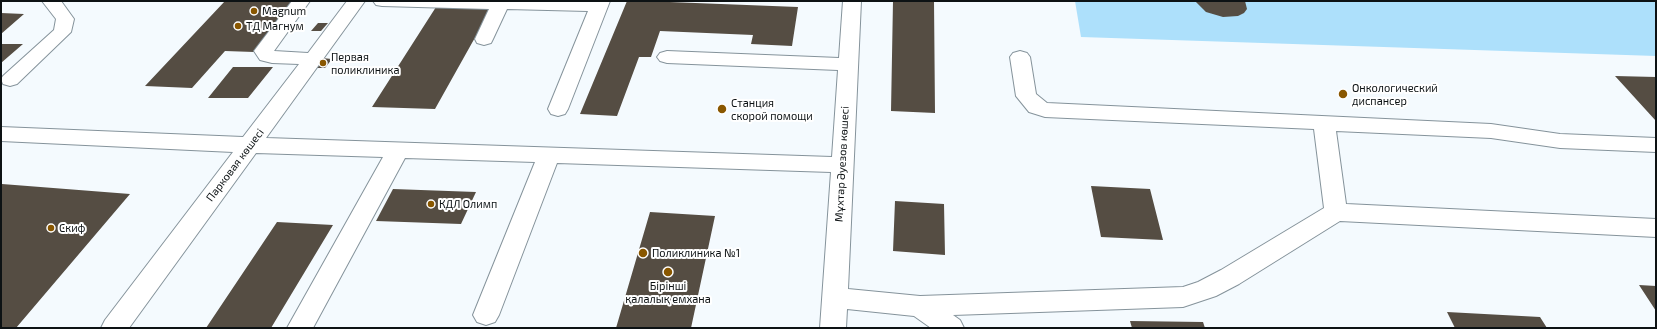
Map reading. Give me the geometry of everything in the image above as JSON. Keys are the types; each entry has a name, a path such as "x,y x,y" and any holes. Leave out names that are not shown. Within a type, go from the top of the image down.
{"street":[{"path":"10,80 62,32 65,25 64,19 61,12 51,1"},
{"path":"301,1 264,51 268,56 272,57 313,59"},
{"name":"Парковая көшесі","path":"114,328 356,1"},
{"path":"382,1 599,4 558,109"},
{"name":"Мұхтар Әуезов көшесі","path":"834,328 841,165 852,1"},
{"path":"484,39 502,2"},
{"path":"667,57 848,64"},
{"path":"1020,57 1026,96 1036,107 1045,110 1491,131 1560,141 1656,145"},
{"path":"1324,123 1336,212"},
{"path":"1,134 249,145 841,165"},
{"path":"300,328 398,150"},
{"path":"486,315 549,155"},
{"path":"836,298 920,306 1183,297 1207,289 1230,277 1336,212 1656,228"},
{"path":"920,306 951,328"}],"shaded area":[{"path":"1075,1 1656,1 1656,56 1081,37"}],"building":[{"name":"ТД Магнум","path":"225,1 297,1 254,52 225,51 192,88 145,86"},
{"path":"627,1 798,7 792,46 751,44 753,35 660,31 651,57 639,57 617,116 580,114"},
{"path":"893,1 934,1 935,113 891,111"},
{"path":"1195,1 1245,1 1247,9 1244,13 1238,16 1223,17 1206,12"},
{"path":"436,7 491,9 435,109 372,107"},
{"path":"1,13 24,14 1,34"},
{"name":"Первая поликлиника","path":"318,23 328,23 321,31 311,31"},
{"path":"1,44 23,44 1,63"},
{"name":"Первая поликлиника","path":"322,58 332,59 325,68 315,68"},
{"path":"233,67 273,67 248,98 208,98"},
{"path":"1615,76 1656,77 1656,121"},
{"name":"Скиф","path":"2,184 130,194 16,328 1,328"},
{"path":"1091,186 1150,189 1163,240 1101,237"},
{"path":"393,189 476,192 461,224 376,221"},
{"path":"895,201 944,204 945,255 893,251"},
{"name":"Бірінші қалалық емхана","path":"650,212 715,216 691,328 616,328"},
{"path":"277,222 333,225 271,328 206,328"},
{"path":"1639,285 1656,286 1656,311"},
{"path":"1447,312 1540,317 1547,328 1455,328"},
{"path":"1130,321 1203,322 1205,328 1132,328"}],"place":[{"name":"Magnum","path":"254,11"},
{"name":"ТД Магнум","path":"238,26"},
{"name":"Первая поликлиника","path":"323,63"},
{"name":"Онкологический диспансер","path":"1343,94"},
{"name":"Станция скорой помощи","path":"722,109"},
{"name":"КДЛ Олимп","path":"431,204"},
{"name":"Скиф","path":"51,228"},
{"name":"Поликлиника №1","path":"643,253"},
{"name":"Бірінші қалалық емхана","path":"668,272"}]}
